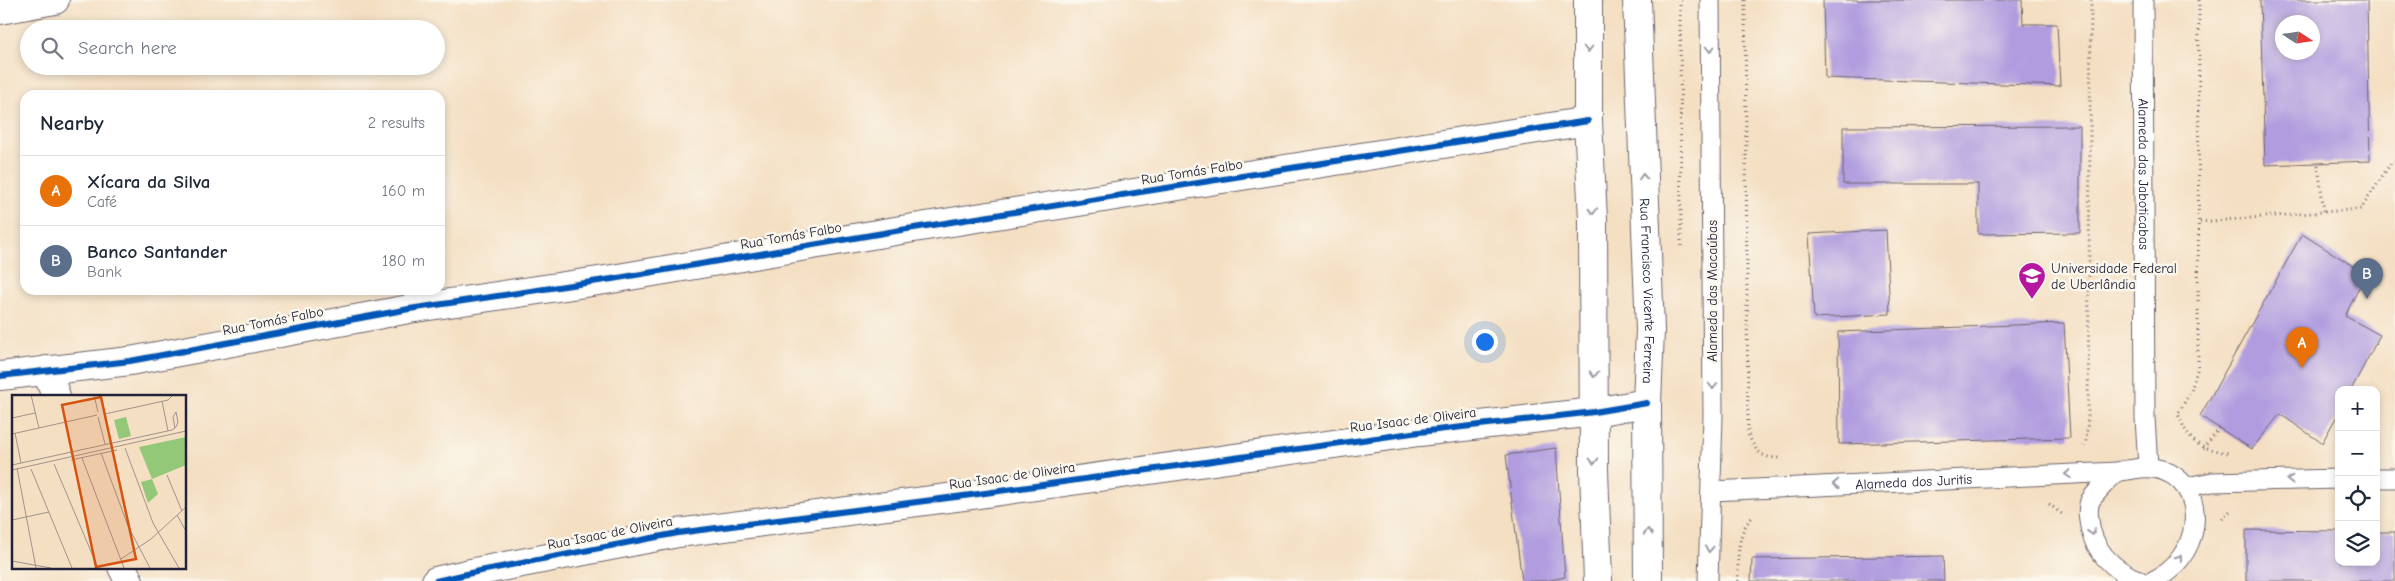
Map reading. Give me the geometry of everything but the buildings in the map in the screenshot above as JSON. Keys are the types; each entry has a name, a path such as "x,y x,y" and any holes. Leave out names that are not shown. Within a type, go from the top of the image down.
{"street":[{"path":"0,10 55,0"},
{"path":"1588,0 1588,121 1593,219 1594,412 1598,581"},
{"name":"Rua Francisco Vicente Ferreira","path":"1637,0 1650,330 1647,403 1648,581"},
{"name":"Rua Tomás Falbo","path":"0,376 130,361 409,308 612,279 902,230 1588,121"},
{"path":"46,370 56,395"},
{"name":"Rua Isaac de Oliveira","path":"436,581 480,570 678,533 971,495 1419,432 1594,412 1647,403"},
{"path":"122,568 128,581"}],"lane":[{"name":"Alameda das Macaúbas","path":"1708,581 1712,491 1710,0"},
{"name":"Alameda das Jaboticabas","path":"2143,0 2145,418 2148,466"},
{"name":"Alameda dos Juritis","path":"1712,491 1785,486 2117,472 2148,466"},
{"path":"2148,466 2166,470 2187,486 2194,506 2194,526 2188,546 2167,574 2154,581"},
{"path":"2117,472 2090,502 2088,517 2090,532 2097,546 2110,562 2128,576 2140,581"},
{"path":"2380,478 2395,478"},
{"path":"2187,486 2212,482 2335,479"}],"path":[{"path":"1680,0 1681,256"},
{"path":"1745,0 1748,434 1755,450 1761,456 1785,459 1785,486"},
{"path":"2088,418 2091,0"},
{"path":"2199,0 2200,222 2198,367 2191,390 2178,414 2186,432 2203,448 2230,453"},
{"path":"2200,222 2361,210 2391,163 2395,162"},
{"path":"2318,164 2324,212"},
{"path":"2203,448 2220,428"},
{"path":"2045,502 2056,508 2062,515"},
{"path":"2220,522 2226,512 2236,507"},
{"path":"1738,581 1738,556 1742,536 1750,520 1757,514"}],"cycle path":[{"path":"0,376 130,361 409,309 612,279 901,230 1588,121"},
{"path":"436,581 678,533 971,495 1419,432 1594,412 1647,403"}],"place":[{"name":"Banco Santander","path":"2367,299"},
{"name":"Universidade Federal de Uberlândia","path":"2032,300"},
{"name":"Xícara da Silva","path":"2302,368"}]}
